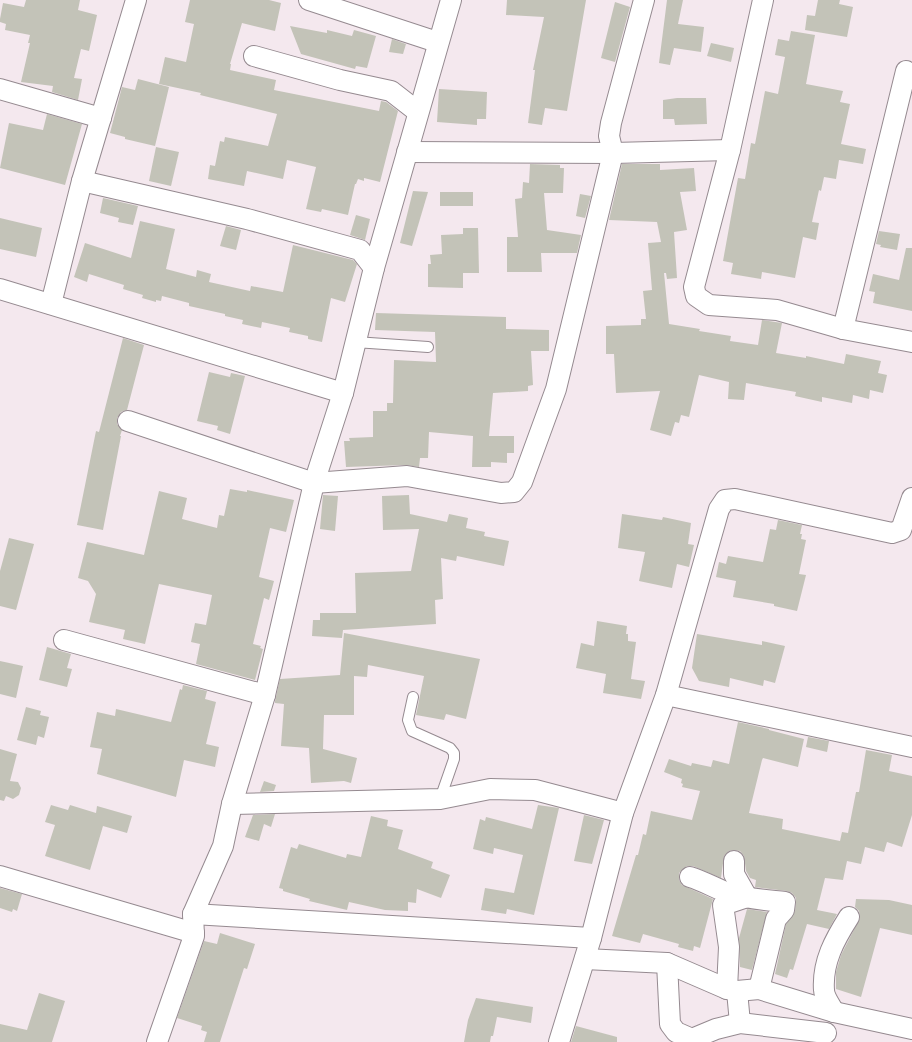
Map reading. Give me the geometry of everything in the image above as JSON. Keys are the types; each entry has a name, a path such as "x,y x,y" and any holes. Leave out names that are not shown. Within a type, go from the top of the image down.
{"street":[{"path":"51,304 82,181 136,0"},
{"path":"309,0 437,42"},
{"path":"157,1042 193,924 223,846 232,804 265,695 314,483 343,393 374,268 437,42 451,0"},
{"path":"128,421 314,483 406,476 500,493 514,492 522,482 556,389 613,153 609,136 611,124 644,0"},
{"path":"763,0 730,150 694,288 696,296 709,305 777,310 843,329 912,342"},
{"path":"254,56 340,80 391,91 418,112"},
{"path":"843,329 906,71"},
{"path":"0,89 101,118"},
{"path":"407,152 613,153 730,150"},
{"path":"82,181 248,219 360,250 374,268"},
{"path":"0,289 343,393"},
{"path":"559,1042 591,938 623,813 666,695 719,509 725,500 734,499 892,533 901,530 912,498"},
{"path":"64,640 265,695"},
{"path":"666,695 912,747"},
{"path":"232,804 440,799 490,789 536,790 623,813"},
{"path":"734,861 734,874 747,897"},
{"path":"0,876 193,924 591,938"},
{"path":"690,877 729,893 785,902 784,910 776,918 759,989"},
{"path":"740,1023 732,990 729,947 723,905 747,897"},
{"path":"834,1012 824,990 828,956 837,936 849,917"},
{"path":"585,959 667,963 732,990 759,989 834,1012 912,1029"},
{"path":"667,963 670,1024 676,1032 692,1039 716,1029 740,1023 826,1033"}],"lane":[{"path":"355,342 428,347"},
{"path":"413,697 408,720 412,731 450,748 454,753 454,759 440,799"}],"building":[{"path":"26,0 80,0 78,10 97,15 89,51 81,49 74,78 82,79 78,100 52,92 53,86 21,82 30,43 28,43 30,35 5,30 6,24 0,22 0,19 3,3 24,7"},
{"path":"190,0 269,0 281,3 275,31 242,23 230,64 230,70 276,80 274,90 379,111 381,101 386,102 398,111 380,182 364,178 364,181 358,179 355,184 348,215 322,209 321,212 306,209 316,167 287,160 283,179 247,171 244,186 208,179 210,165 215,166 220,141 224,142 225,137 268,146 277,114 200,95 201,93 159,84 165,57 186,62 194,24 185,22"},
{"path":"507,0 586,0 567,111 545,108 542,125 528,123 535,70 533,70 544,17 506,15"},
{"path":"667,0 683,0 678,24 704,27 701,52 674,48 670,65 659,63"},
{"path":"818,0 840,0 839,4 853,7 847,37 805,30 807,15 815,16"},
{"path":"615,2 630,7 615,62 601,58"},
{"path":"290,26 327,33 327,30 352,36 354,30 376,36 367,68 356,66 355,69 301,54"},
{"path":"791,31 815,35 806,84 843,91 840,102 850,104 841,144 866,149 863,164 839,160 836,179 824,177 821,191 819,190 812,222 819,223 816,240 803,237 795,278 762,272 761,279 731,274 733,263 723,261 738,178 745,179 751,143 755,144 765,91 778,94 785,57 775,55 778,39 789,41"},
{"path":"392,39 406,44 403,54 389,52"},
{"path":"711,43 734,48 731,62 707,56"},
{"path":"138,79 169,87 155,146 125,139 125,137 110,133 122,87 135,90"},
{"path":"439,89 487,92 486,119 477,119 477,125 437,122"},
{"path":"677,98 706,98 707,124 675,125 674,119 663,119 663,100"},
{"path":"47,114 82,124 65,185 0,168 9,123 43,130"},
{"path":"156,147 179,152 171,186 149,181"},
{"path":"530,164 560,165 560,168 564,168 563,193 544,193 547,230 581,235 577,253 541,253 542,272 507,272 507,237 518,237 515,199 522,198 523,182 529,183"},
{"path":"622,164 660,164 660,170 694,168 696,191 680,192 687,230 674,232 677,278 667,279 666,273 664,273 669,324 731,336 730,341 758,345 762,320 782,323 776,353 806,358 806,356 844,364 846,354 881,361 878,373 887,375 883,393 870,390 869,399 853,395 852,403 822,397 822,402 795,396 796,392 746,383 744,400 728,399 729,382 699,375 689,417 681,415 679,423 675,422 671,436 650,430 660,391 616,393 614,354 606,354 606,326 641,325 641,319 646,319 643,291 652,290 648,243 661,242 657,222 609,220"},
{"path":"413,191 428,192 412,246 400,243"},
{"path":"440,192 473,192 473,206 440,206"},
{"path":"580,194 591,196 585,218 576,216"},
{"path":"103,198 138,206 133,225 118,222 119,218 100,213"},
{"path":"356,215 370,219 365,240 350,235"},
{"path":"0,218 42,228 36,257 0,249"},
{"path":"140,221 175,229 166,269 196,277 197,270 211,274 209,282 250,291 251,286 283,292 293,245 353,260 357,264 345,302 331,298 322,342 308,339 308,336 289,332 290,328 262,322 261,328 242,324 243,320 225,316 225,314 189,306 189,303 162,296 161,301 156,300 156,302 142,298 143,295 123,289 124,285 89,274 87,282 74,277 85,243 131,258"},
{"path":"226,226 241,230 236,250 220,246"},
{"path":"463,228 478,228 479,273 463,273 463,288 428,287 428,264 431,264 430,255 442,254 441,235 463,234"},
{"path":"879,231 900,234 897,250 880,247 881,245 876,244"},
{"path":"906,248 912,248 912,311 873,303 875,292 869,291 873,274 899,280"},
{"path":"376,313 506,317 506,329 549,330 549,351 531,351 533,385 528,386 528,391 493,393 489,436 514,436 514,453 507,453 507,463 491,462 491,467 472,467 473,436 429,432 428,458 420,458 419,467 406,465 346,467 344,441 350,441 349,438 373,437 373,411 387,411 387,403 393,403 394,360 436,362 435,332 375,330"},
{"path":"123,338 144,345 127,410 121,412 117,418 117,424 122,430 103,530 77,525 96,431 99,432"},
{"path":"209,372 230,377 231,373 245,376 230,434 217,430 218,426 197,421"},
{"path":"230,489 247,492 247,490 294,500 286,532 270,528 259,577 274,581 269,600 264,598 253,644 261,646 260,648 263,649 255,680 196,664 200,644 191,642 195,623 206,625 212,595 159,584 145,644 123,639 125,630 89,622 96,594 88,581 78,578 87,542 144,555 159,491 187,498 182,519 217,528 219,515 224,516"},
{"path":"323,495 338,496 335,531 320,529"},
{"path":"409,495 410,514 447,522 449,514 468,518 466,528 485,532 484,536 509,541 504,566 457,556 456,561 441,558 443,599 435,600 436,624 343,630 342,638 312,636 313,620 320,620 320,613 356,613 355,573 411,571 419,529 383,530 382,496"},
{"path":"622,514 662,520 663,517 691,523 688,544 694,545 689,567 677,564 672,588 639,581 645,552 618,548"},
{"path":"778,520 802,525 800,534 802,534 801,539 806,540 799,574 806,575 797,611 774,606 774,604 733,597 736,581 716,577 719,562 726,564 728,556 763,562 770,529 776,530"},
{"path":"9,538 34,544 16,610 0,606 0,571"},
{"path":"597,621 627,626 626,634 628,634 628,641 636,642 631,679 645,681 641,699 603,693 606,674 576,668 581,643 594,646"},
{"path":"344,633 480,659 466,719 446,714 444,720 416,715 424,676 368,665 367,677 354,676 354,715 324,715 323,749 357,758 351,783 344,781 311,783 309,748 281,746 284,704 275,703 275,701 280,679 340,675"},
{"path":"697,634 762,645 762,641 785,646 775,683 764,680 763,686 730,678 729,687 699,681 692,668"},
{"path":"47,647 71,654 67,668 72,669 67,687 39,680"},
{"path":"0,661 23,666 16,698 0,694"},
{"path":"183,685 207,691 205,699 216,702 206,744 219,747 215,767 184,760 176,797 97,774 102,749 90,747 97,712 115,716 116,709 171,722 180,689 182,690"},
{"path":"26,707 41,711 40,715 49,717 44,738 38,736 36,745 17,740"},
{"path":"738,722 804,739 798,767 763,758 749,813 783,819 782,829 840,841 842,832 848,833 856,792 859,792 866,750 892,755 889,771 912,776 912,815 902,847 887,842 884,852 865,847 861,864 847,861 843,880 825,878 817,910 837,914 829,929 807,924 793,970 790,969 787,978 775,974 786,924 795,911 796,898 792,893 787,891 755,887 756,880 750,878 746,871 744,856 740,851 729,851 724,856 721,878 693,866 687,866 679,873 679,880 682,885 713,899 700,948 694,946 693,951 678,947 679,944 643,934 640,943 612,936 636,855 638,855 643,834 646,835 651,811 692,820 700,791 682,787 682,779 664,772 669,759 691,766 692,763 711,767 713,760 729,764"},
{"path":"808,737 829,741 827,752 806,747"},
{"path":"0,749 17,754 10,781 18,782 21,788 19,795 13,799 6,796 4,801 0,800"},
{"path":"264,781 276,785 274,791 260,792"},
{"path":"51,805 68,810 70,805 96,813 97,806 132,816 127,833 103,826 90,870 45,856 55,825 45,822"},
{"path":"538,805 559,808 534,915 507,909 506,914 481,910 485,888 514,893 523,855 494,848 493,854 473,849 480,819 485,821 486,817 532,829"},
{"path":"275,814 271,827 264,824 259,841 245,837 253,815"},
{"path":"584,815 604,820 592,864 574,861"},
{"path":"371,816 388,820 387,826 403,830 398,849 433,862 431,868 450,875 441,898 417,889 416,903 408,902 408,911 385,910 349,902 347,910 309,901 310,899 283,891 283,889 279,888 291,847 297,849 299,844 346,858 347,854 361,857"},
{"path":"0,888 22,894 17,911 13,909 12,912 0,908"},
{"path":"856,899 889,900 912,905 912,935 880,928 861,997 836,989 836,972 841,955 860,918 859,911 855,907"},
{"path":"747,909 767,912 752,970 740,967 739,938"},
{"path":"220,933 255,944 247,969 244,968 220,1042 204,1042 207,1032 201,1030 202,1026 177,1018 204,941 217,944"},
{"path":"39,993 65,1001 52,1042 0,1042 0,1024 27,1030"},
{"path":"476,998 533,1007 531,1023 497,1017 493,1036 491,1036 490,1042 464,1042 468,1020"},
{"path":"576,1026 617,1037 617,1042 571,1042"}]}
